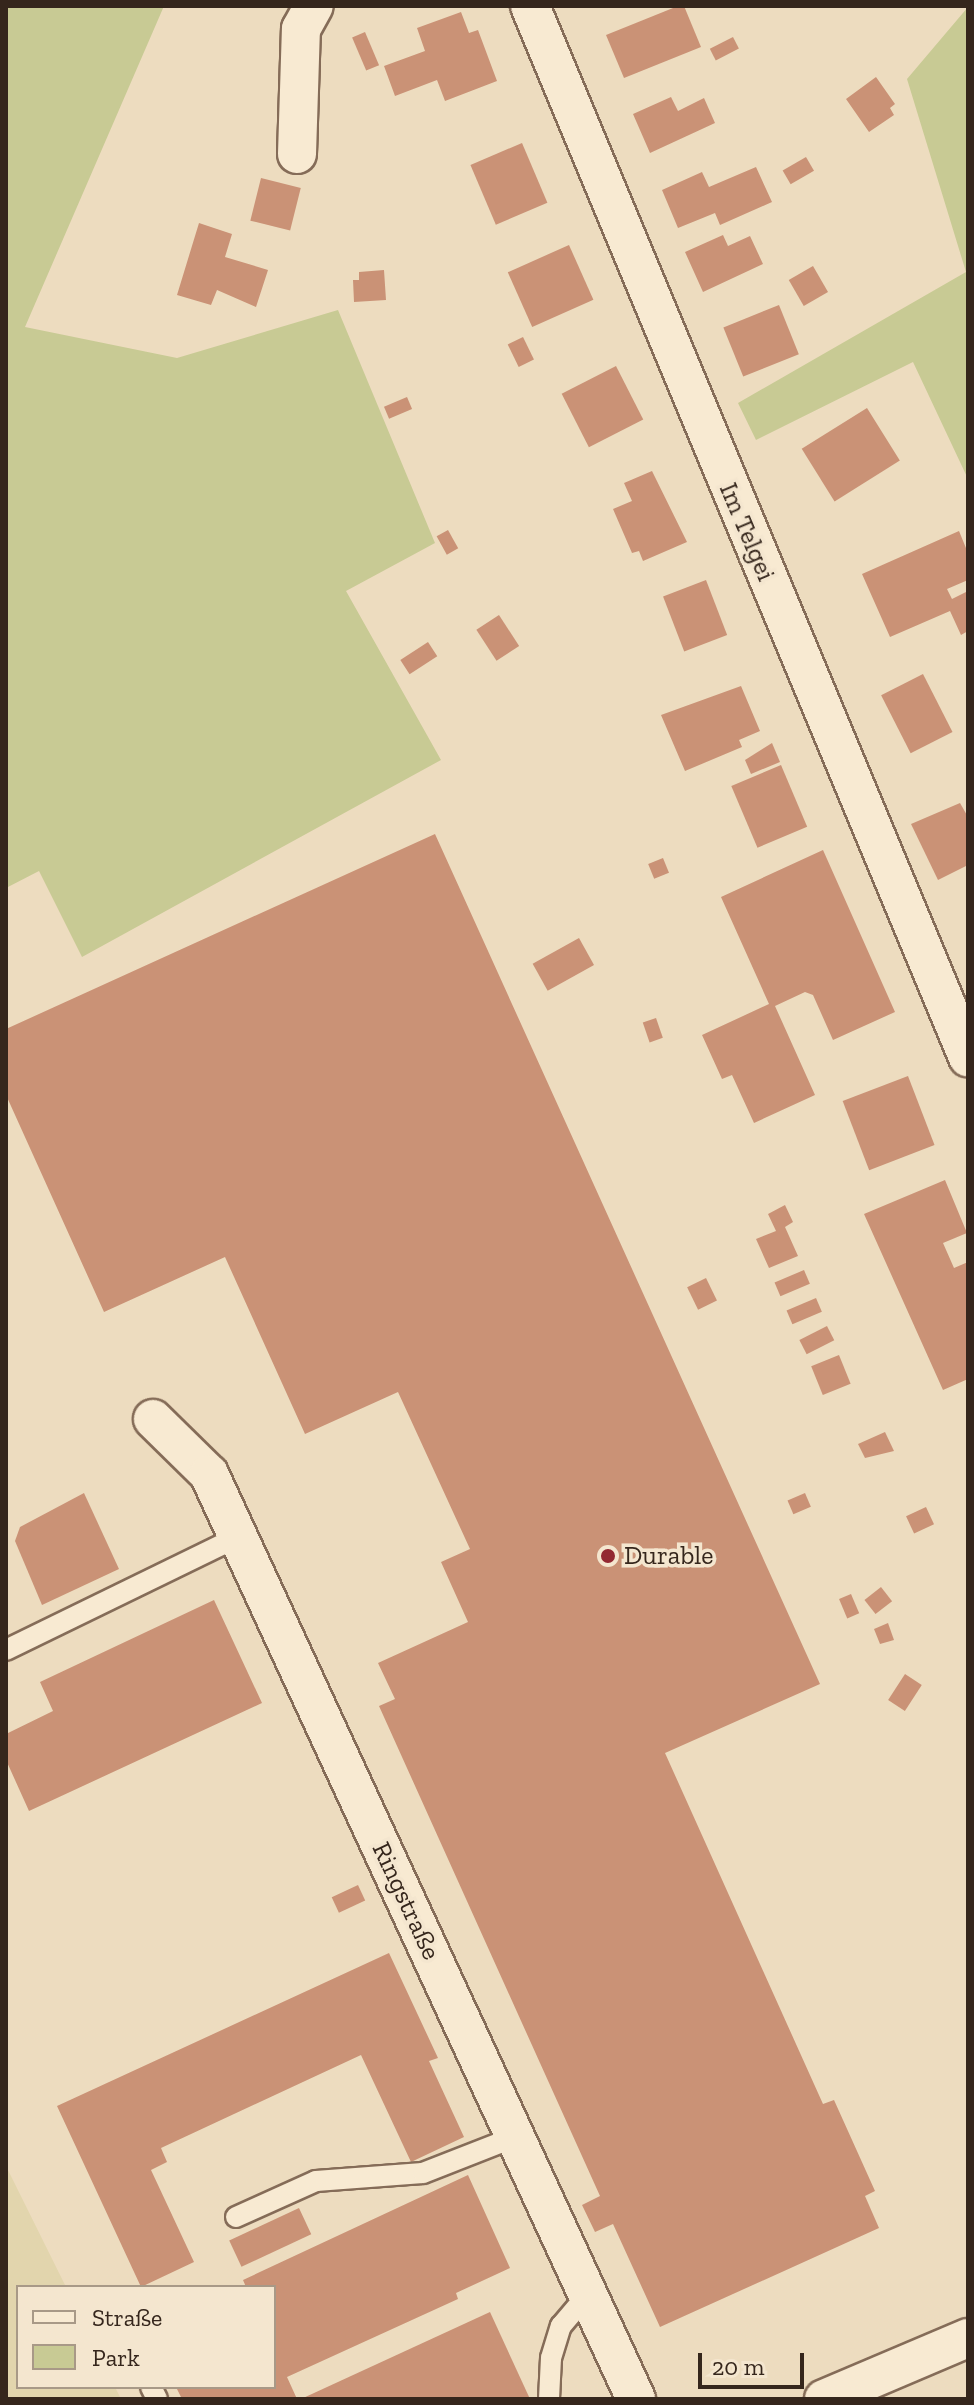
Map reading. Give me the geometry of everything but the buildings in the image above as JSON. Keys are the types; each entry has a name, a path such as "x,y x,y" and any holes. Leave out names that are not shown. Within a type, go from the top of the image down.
{"street":[{"path":"297,154 301,29 314,6"},
{"name":"Im Telgei","path":"530,6 968,1057"},
{"name":"Ringstraße","path":"153,1419 209,1474 636,2399"},
{"path":"824,2399 968,2338"}],"lane":[{"path":"6,1650 238,1537"},
{"path":"236,2217 316,2181 423,2173 515,2137"},
{"path":"549,2399 551,2358 561,2326 588,2294"}],"shaded area":[{"path":"6,2166 65,2285 16,2285 16,2389 116,2389 121,2399 6,2399"}],"green space":[{"path":"6,6 164,6 25,327 177,358 338,310 435,543 346,591 441,760 82,957 39,871 6,888"},
{"path":"968,7 968,479 913,362 756,440 738,403 966,272 907,79"}],"place":[{"name":"Durable","path":"608,1556"}]}
